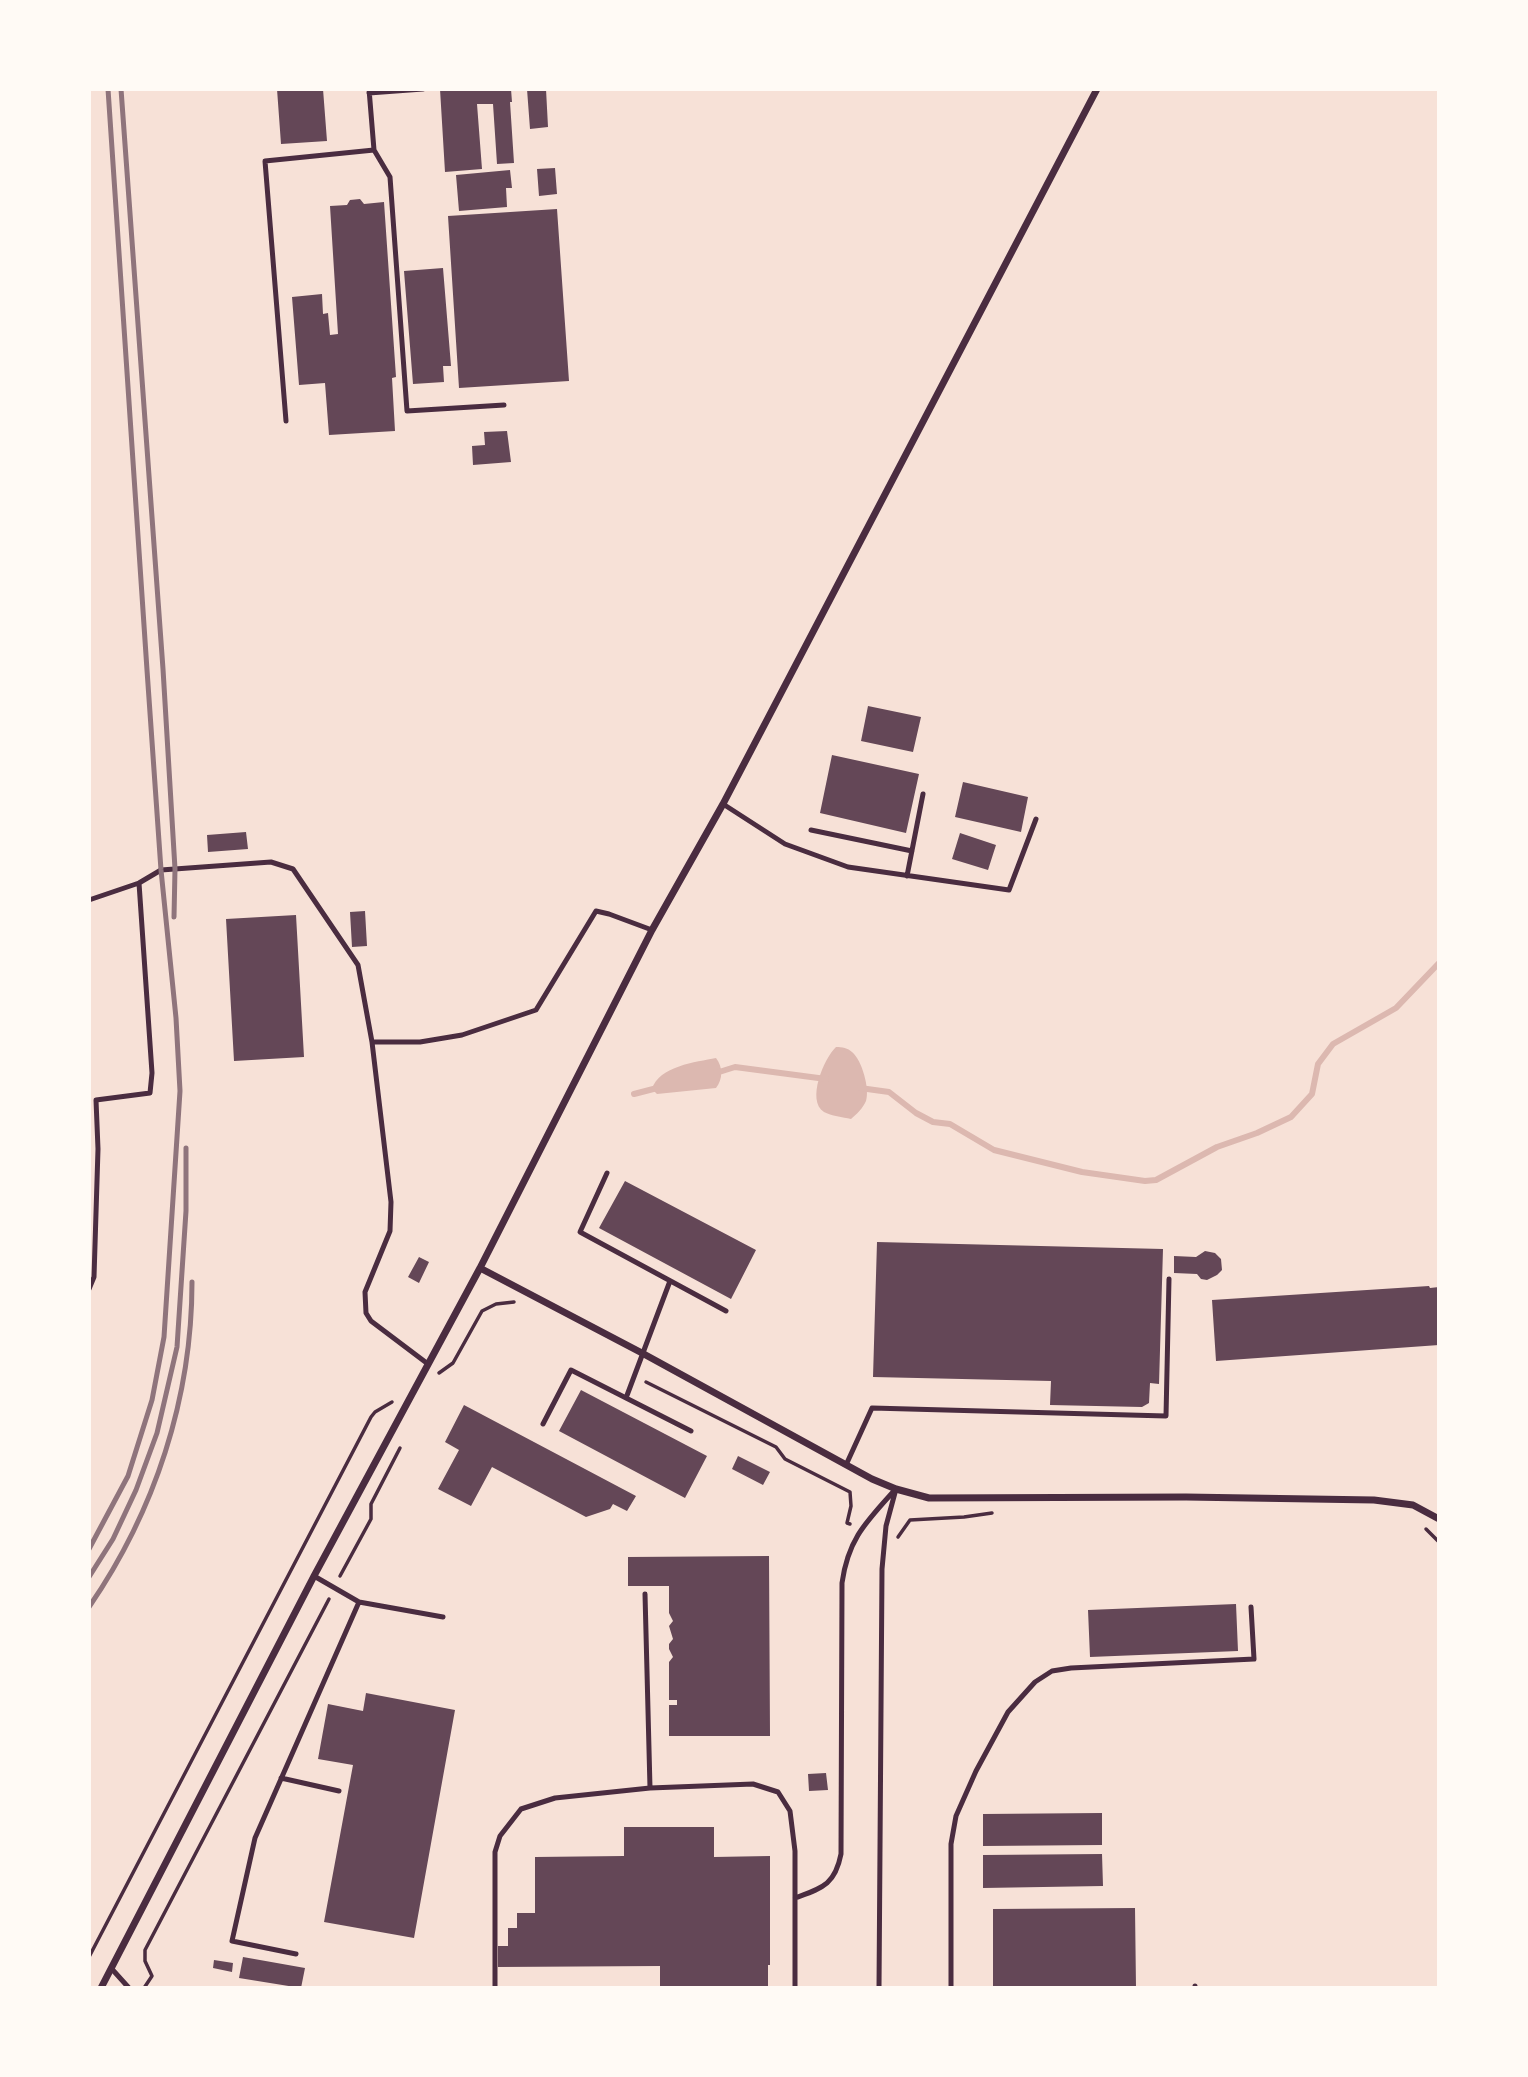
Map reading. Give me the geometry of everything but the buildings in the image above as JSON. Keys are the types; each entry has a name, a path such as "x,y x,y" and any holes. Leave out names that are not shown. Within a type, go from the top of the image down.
{"street":[{"path":"101,1988 314,1576 480,1268 652,930 723,804 1097,89"},
{"path":"480,1268 846,1465 895,1489 929,1498 1186,1497 1374,1500 1413,1505 1439,1519"}],"lane":[{"path":"423,89 369,91 374,150 390,177 407,411 504,405"},
{"path":"286,421 265,161 374,150"},
{"path":"907,876 923,794"},
{"path":"723,804 785,844 848,867 1009,890 1036,818"},
{"path":"811,830 912,851"},
{"path":"89,900 139,883 161,870 271,862 293,869 358,965 372,1042 391,1202 390,1231 365,1292 366,1313 371,1321 428,1364"},
{"path":"89,1289 94,1277 98,1149 96,1100 150,1093 152,1073 139,883"},
{"path":"372,1042 420,1042 462,1035 536,1010 596,911 652,930"},
{"path":"607,1173 580,1232 726,1311"},
{"path":"846,1465 872,1408 1166,1416 1169,1279"},
{"path":"626,1398 670,1281"},
{"path":"543,1424 571,1370 691,1432"},
{"path":"795,1898 831,1882 838,1870 841,1854 842,1583 845,1562 856,1534 895,1489"},
{"path":"878,1988 882,1569 885,1534 895,1489"},
{"path":"314,1576 359,1602 443,1617"},
{"path":"645,1594 650,1788"},
{"path":"296,1954 232,1941 255,1838 359,1602"},
{"path":"951,1988 951,1844 956,1816 976,1771 1008,1712 1035,1682 1052,1671 1254,1659 1251,1607"},
{"path":"281,1778 339,1791"},
{"path":"495,1988 495,1852 500,1836 521,1809 555,1798 650,1788 753,1784 778,1792 790,1811 795,1851 795,1988"},
{"path":"111,1968 128,1988"}],"path":[{"path":"437,1378 440,1372 453,1363 482,1311 496,1304 518,1304"},
{"path":"634,1376 776,1447 785,1459 845,1488 852,1495 847,1523 862,1527"},
{"path":"89,1957 372,1417 375,1412 414,1390"},
{"path":"144,1988 152,1976 145,1961 145,1950 371,1519 371,1504 401,1447"},
{"path":"885,1534 899,1537 910,1520 964,1517 1000,1511"},
{"path":"1424,1527 1439,1542"}],"shaded area":[{"path":"836,1047 847,1049 856,1056 866,1082 866,1101 851,1119 824,1112 817,1099 822,1070"},
{"path":"716,1058 721,1073 716,1088 657,1094 652,1089 656,1081 670,1070"}],"waterway":[{"path":"860,1088 889,1092 916,1113 933,1122 950,1124 994,1150 1082,1172 1145,1181 1156,1180 1217,1147 1291,1117 1312,1094 1318,1064 1333,1044 1396,1008 1439,963"},
{"path":"716,1073 735,1067 826,1079"},
{"path":"634,1094 661,1087"}],"railway":[{"path":"89,1549 128,1476 152,1400 164,1337 180,1091 176,1018 161,870 108,89"},
{"path":"121,89 163,669 175,869 174,917"},
{"path":"89,1577 113,1539 136,1490 157,1433 177,1347 186,1211 186,1148"},
{"path":"89,1607 133,1532 151,1493 165,1452 185,1368 192,1282"}]}
